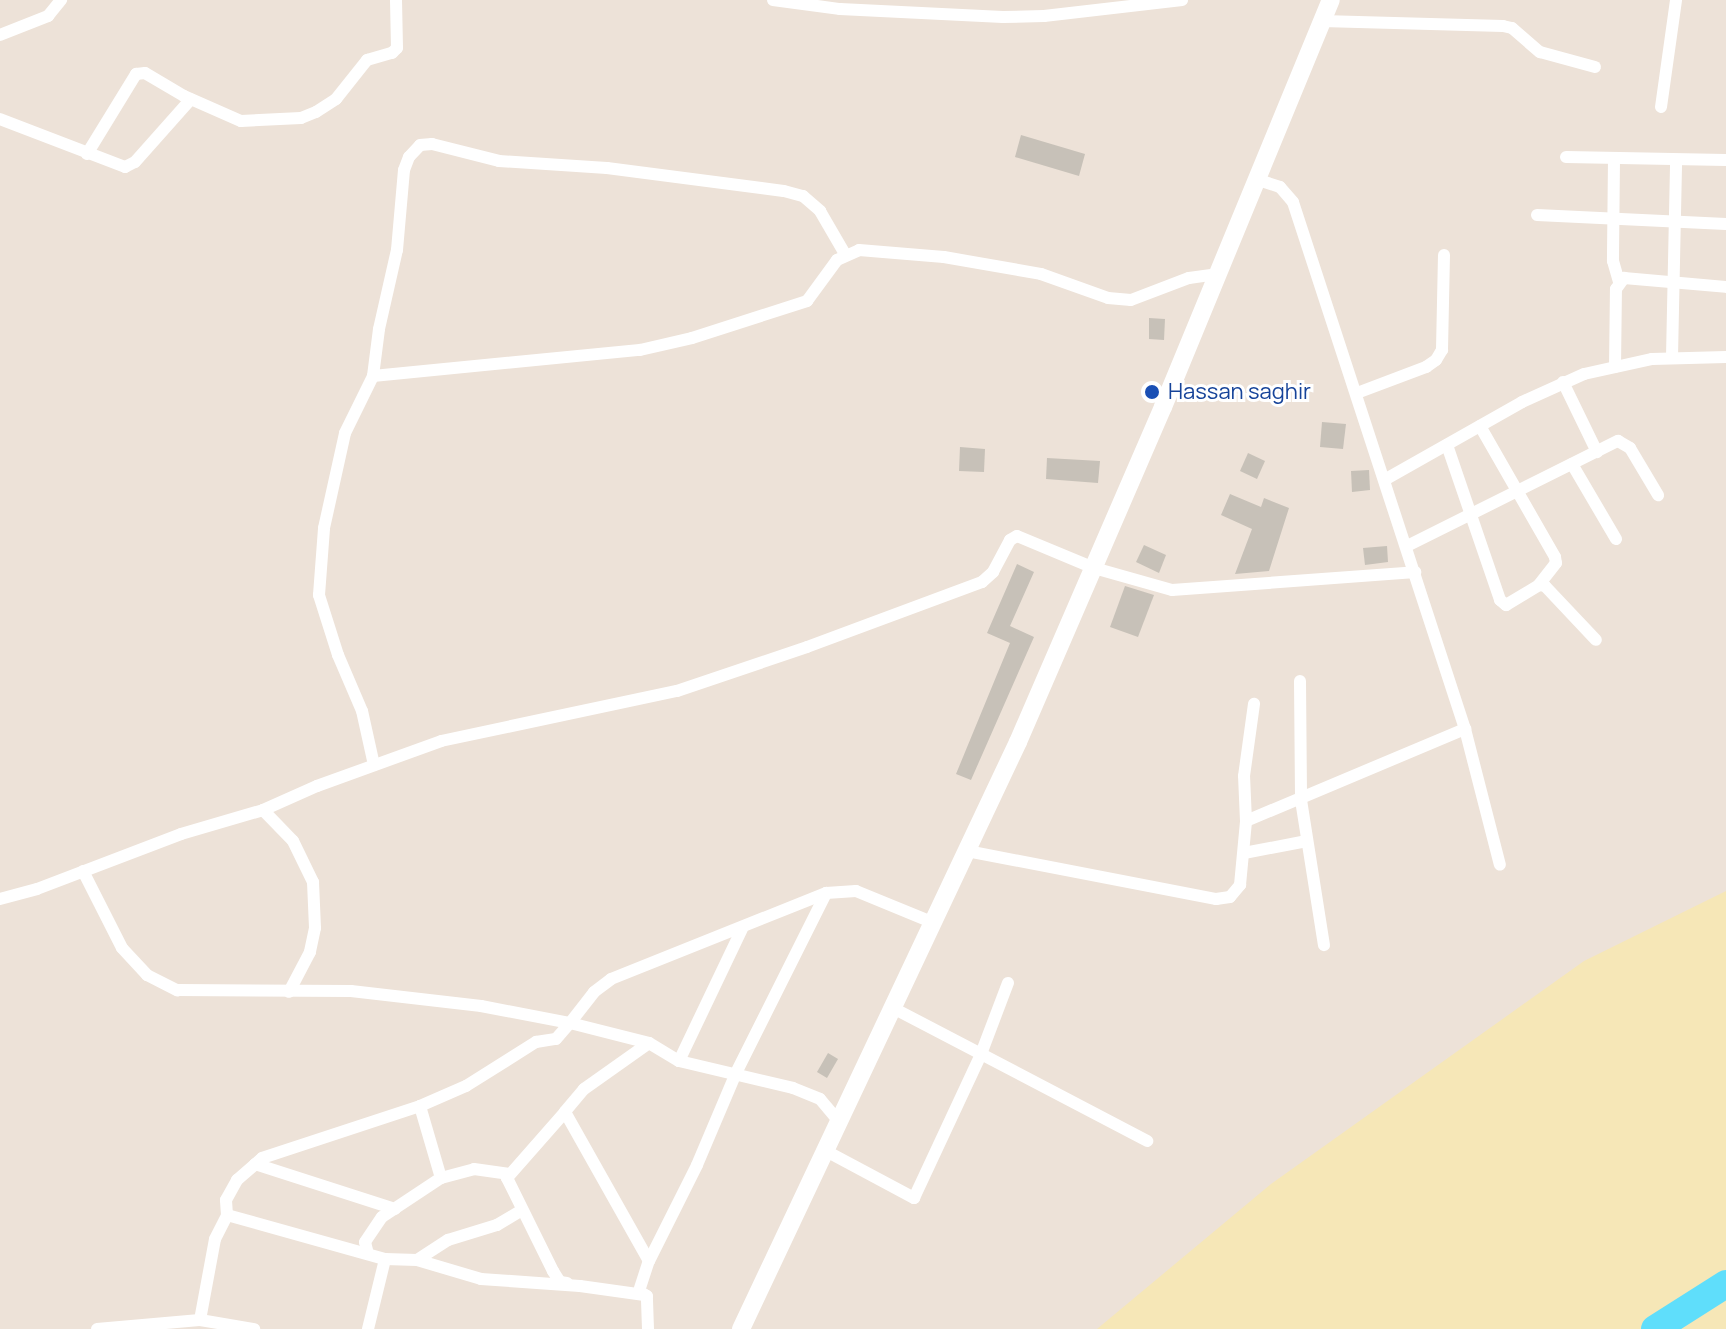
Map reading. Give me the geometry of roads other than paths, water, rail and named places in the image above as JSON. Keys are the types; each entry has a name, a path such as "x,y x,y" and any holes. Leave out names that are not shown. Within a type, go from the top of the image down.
{"street":[{"path":"0,35 48,16 61,0"},
{"path":"87,154 136,74 145,73 191,99 241,121 301,118 316,112 336,99 367,60 392,53 397,48 396,0"},
{"path":"773,0 840,9 1003,17 1182,0"},
{"path":"741,1329 934,923 1094,568 1331,0"},
{"path":"1661,107 1676,0"},
{"path":"1322,21 1503,26 1512,28 1540,52 1595,67"},
{"path":"0,119 116,166 131,165 191,99"},
{"path":"374,765 362,711 338,655 319,595 324,528 345,433 373,376 379,329 397,250 404,170 409,157 420,145 432,144 499,161 607,168 784,191 803,196 820,211 845,254"},
{"path":"1566,157 1726,160"},
{"path":"1614,159 1613,261 1619,282 1616,289 1615,367"},
{"path":"1672,357 1676,160"},
{"path":"1256,179 1280,187 1293,202 1386,479 1465,729 1500,865"},
{"path":"1537,215 1726,224"},
{"path":"373,376 640,350 692,338 807,301 845,254 859,250 944,257 1041,274 1108,298 1131,300 1189,278 1217,274"},
{"path":"1357,393 1436,360 1442,350 1444,255"},
{"path":"1619,282 1637,278 1726,287"},
{"path":"1386,479 1563,382 1615,367 1672,357 1726,357"},
{"path":"1563,382 1597,452"},
{"path":"1447,445 1500,600 1506,605 1514,602 1539,585 1556,563 1555,557 1480,426"},
{"path":"1407,546 1624,441 1658,495"},
{"path":"1572,464 1616,539"},
{"path":"0,899 181,834 263,810 441,741 677,691 807,647 982,582 993,572 1010,540 1017,536 1094,568 1172,590 1415,572"},
{"path":"1539,585 1545,586 1596,640"},
{"path":"1300,681 1301,800 1324,945"},
{"path":"967,851 1216,899 1236,893 1244,853 1244,776 1254,704"},
{"path":"1246,821 1465,729"},
{"path":"263,810 293,841 313,882 315,928 310,952 289,992"},
{"path":"1244,853 1307,841"},
{"path":"83,871 122,948 147,975 177,990 351,991 481,1006 570,1023 649,1043 679,1061 793,1088 820,1099 839,1122"},
{"path":"200,1320 215,1239 227,1215 226,1200 237,1180 255,1164 298,1144 420,1106 466,1086 536,1042 556,1039 594,992 611,979 826,893 856,891 934,923"},
{"path":"647,1296 639,1291 649,1261 697,1165 736,1073 826,893"},
{"path":"679,1061 742,929"},
{"path":"826,1151 914,1198 981,1054 1008,983"},
{"path":"893,1008 1147,1141"},
{"path":"508,1174 584,1089 649,1043"},
{"path":"420,1106 441,1178"},
{"path":"565,1112 649,1261"},
{"path":"255,1164 395,1209"},
{"path":"368,1254 365,1242 371,1229 441,1178 474,1169 508,1174"},
{"path":"508,1174 522,1210 560,1282 647,1296"},
{"path":"417,1260 448,1240 497,1225 522,1210"},
{"path":"227,1215 385,1259 417,1260 481,1279 580,1286"},
{"path":"368,1329 385,1259"},
{"path":"647,1296 648,1329"},
{"path":"97,1329 200,1320 254,1329"}],"waterway":[{"path":"1655,1329 1726,1284"}],"place":[{"name":"Hassan saghir","path":"1152,392"}]}
